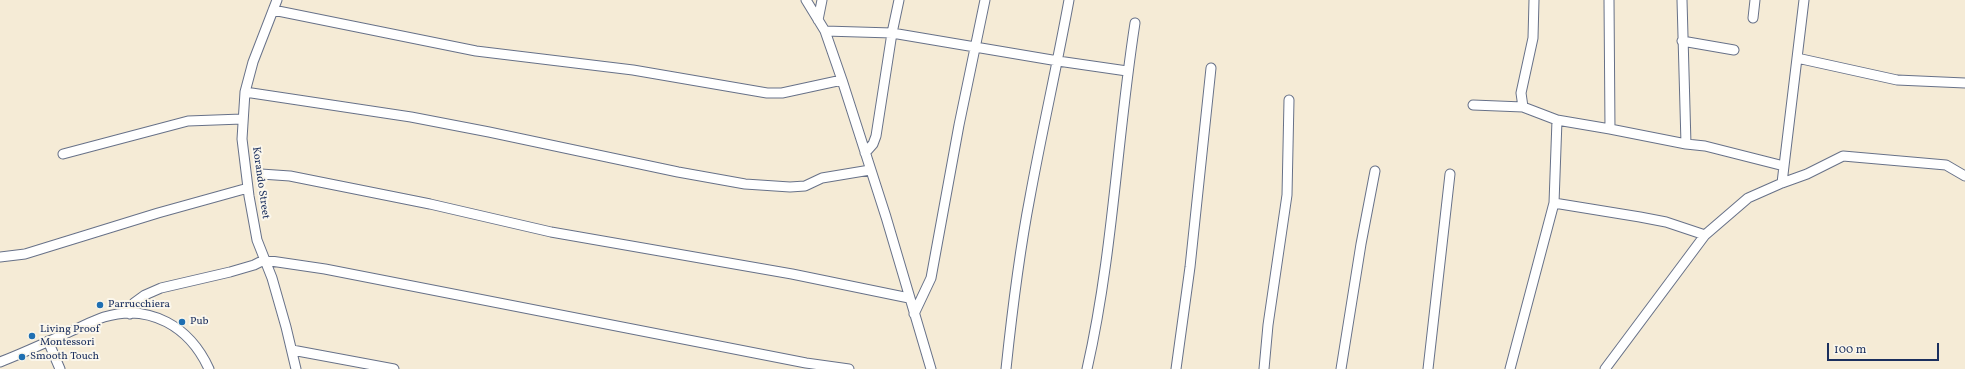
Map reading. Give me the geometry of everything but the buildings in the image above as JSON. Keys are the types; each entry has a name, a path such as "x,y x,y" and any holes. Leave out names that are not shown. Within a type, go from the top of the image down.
{"street":[{"name":"Korando Street","path":"276,0 253,62 245,92 242,119 242,139 248,188 257,240 272,278 296,369"},
{"path":"806,0 825,31 842,80 886,217 931,369"},
{"path":"818,20 822,0"},
{"path":"865,153 873,144 876,136 892,33 899,0"},
{"path":"914,314 931,278 959,125 985,0"},
{"path":"1006,369 1016,282 1030,198 1069,0"},
{"path":"1523,107 1521,93 1533,38 1534,0"},
{"path":"1609,0 1610,128"},
{"path":"1682,0 1686,144"},
{"path":"1753,18 1755,0"},
{"path":"1782,183 1804,0"},
{"path":"273,10 476,51 633,70 767,93 782,93 842,80"},
{"path":"1087,369 1095,337 1110,234 1127,71 1135,23"},
{"path":"825,31 892,33 1127,71"},
{"path":"1682,41 1734,50"},
{"path":"1797,58 1897,80 1965,83"},
{"path":"1176,369 1190,267 1212,68"},
{"path":"245,92 419,118 685,174 745,184 790,187 805,186 822,178 870,170"},
{"path":"1264,369 1268,325 1287,195 1289,100"},
{"path":"1473,105 1523,107 1557,120 1610,128 1686,144 1705,146 1784,166"},
{"path":"62,154 188,121 242,119"},
{"path":"1510,369 1554,203 1557,120"},
{"path":"1605,369 1706,235 1748,198 1807,174 1843,156 1946,165 1965,176"},
{"path":"1341,369 1360,244 1375,171"},
{"path":"261,174 290,176 422,203 551,232 792,274 909,298"},
{"path":"1428,369 1450,174"},
{"path":"0,257 25,254 158,213 248,188"},
{"path":"1554,203 1666,222 1706,235"},
{"path":"130,314 134,303 145,295 161,288 230,272 254,265 264,260 325,269 806,363 849,369"},
{"path":"0,362 105,317 130,314 152,315 180,330 200,351 209,369"},
{"path":"48,342 60,369"},
{"path":"292,350 394,369"}],"place":[{"name":"Parrucchiera","path":"100,305"},
{"name":"Pub","path":"182,322"},
{"name":"Living Proof Montessori","path":"32,336"},
{"name":"Smooth Touch","path":"22,357"}]}
